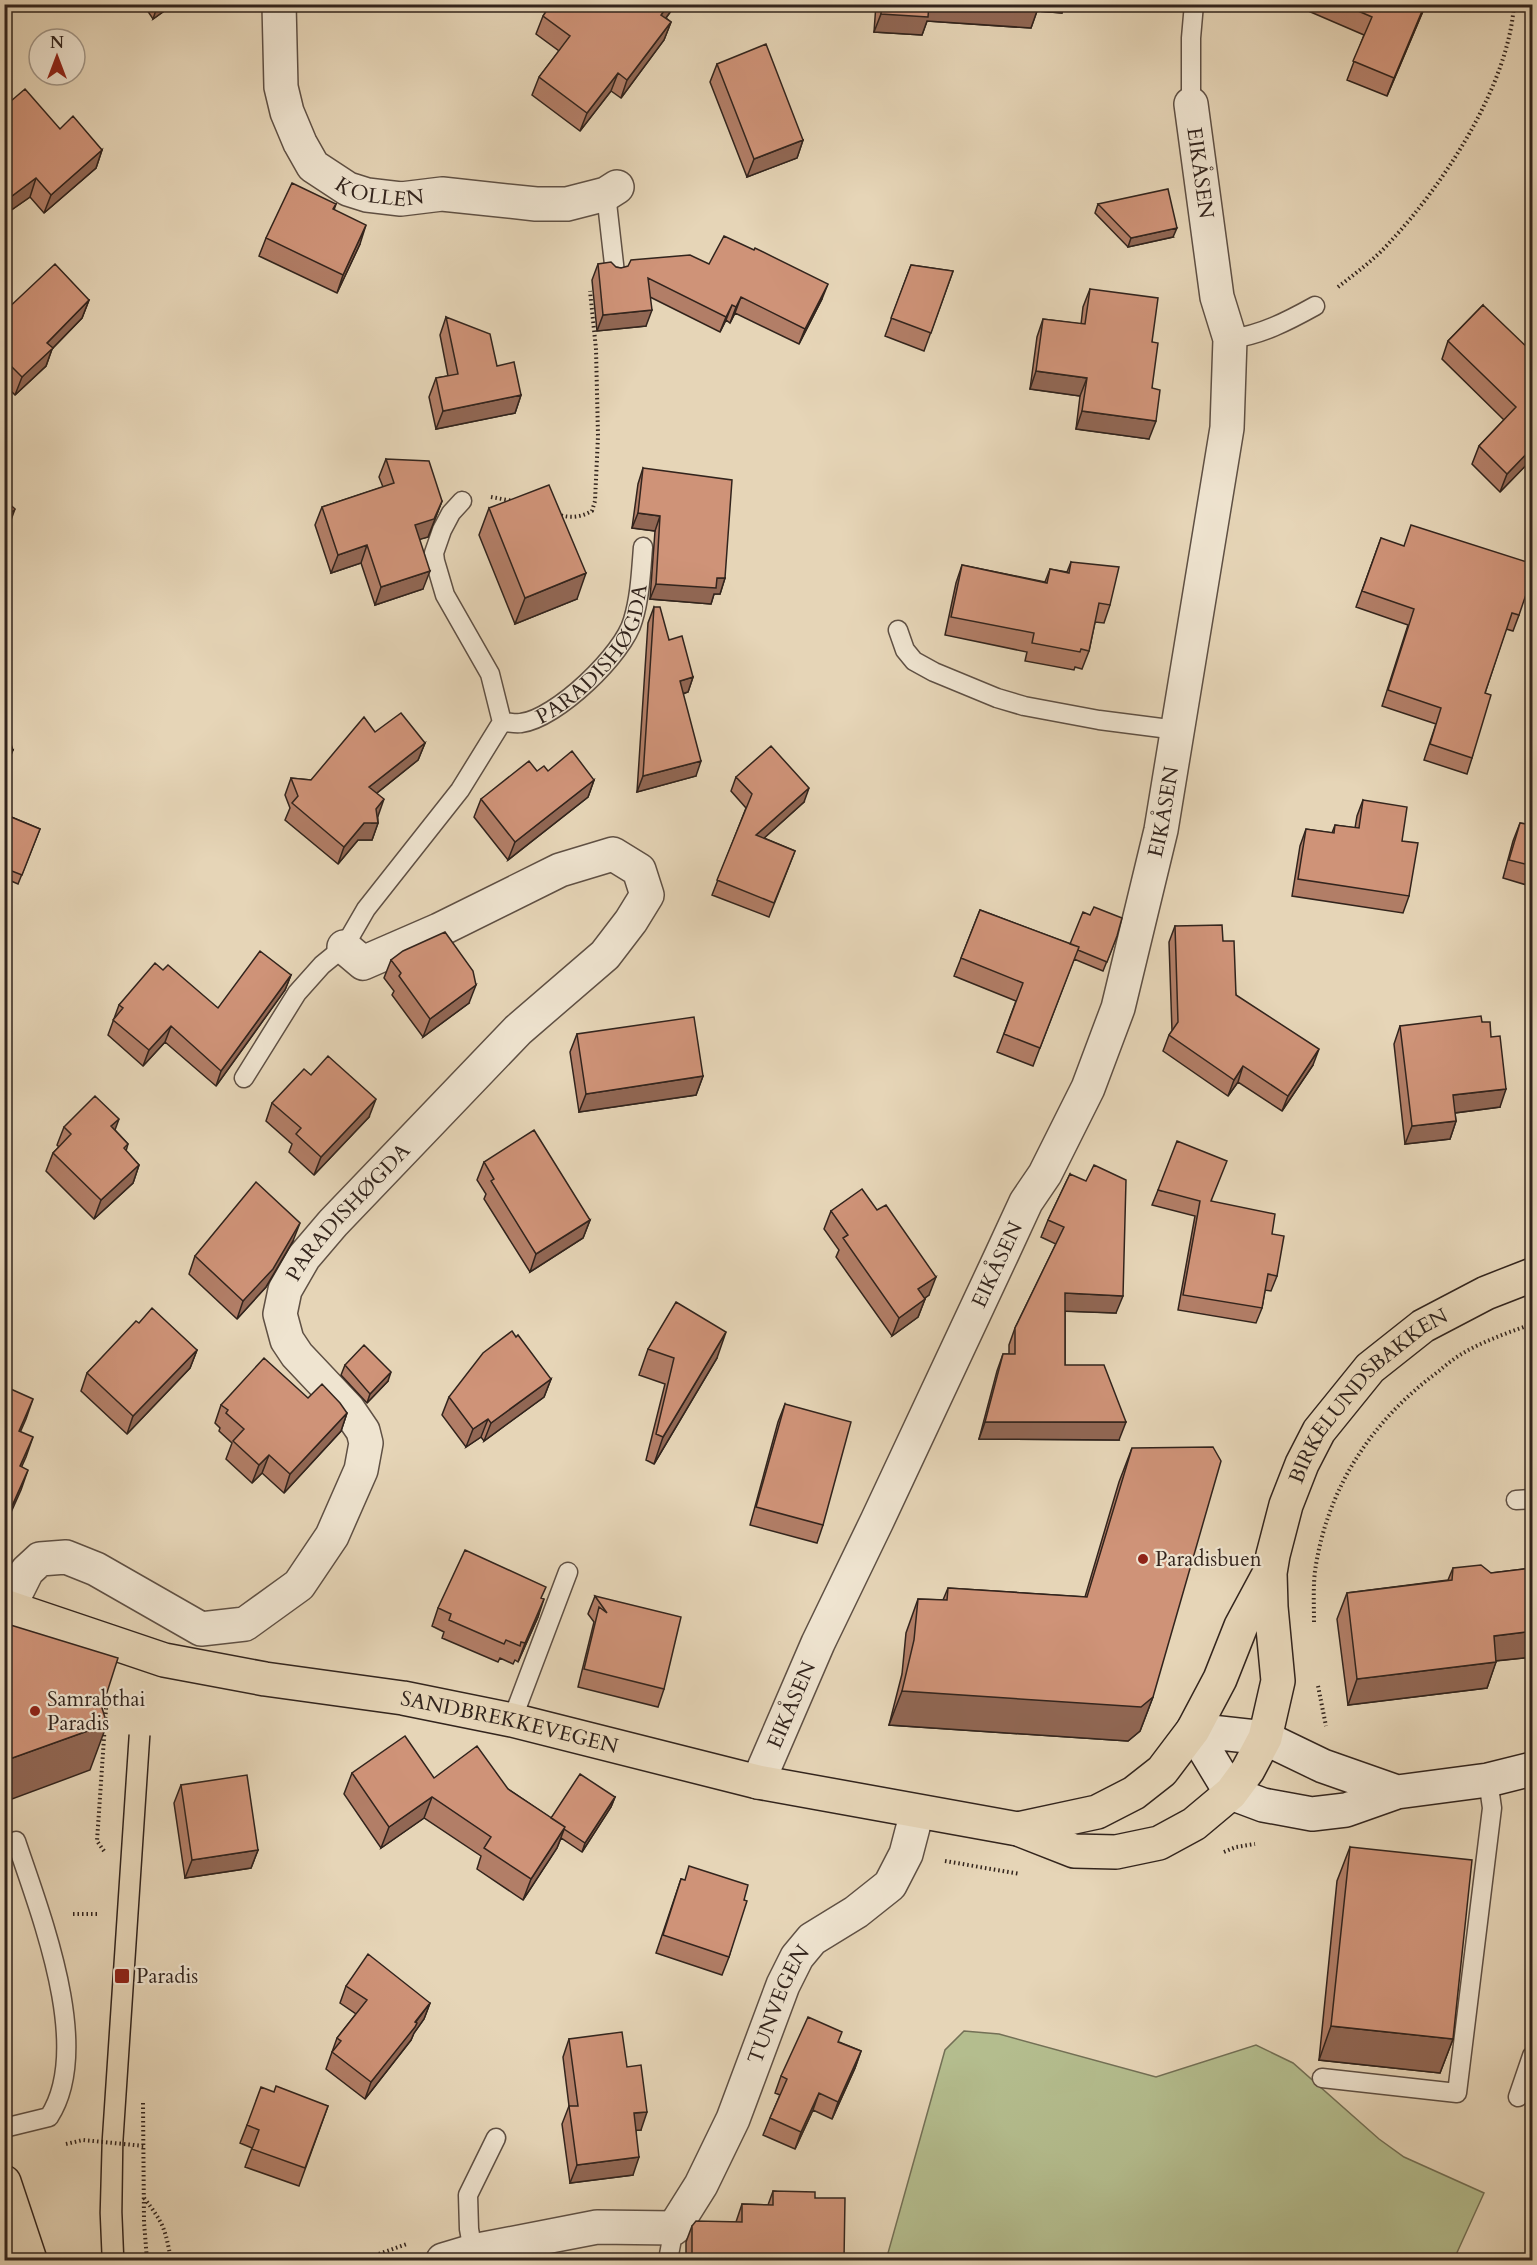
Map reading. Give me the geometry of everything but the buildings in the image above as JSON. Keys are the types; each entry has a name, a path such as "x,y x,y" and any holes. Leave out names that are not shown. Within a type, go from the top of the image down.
{"main road":[{"name":"BIRKELUNDSBAKKEN","path":"1270,1573 1286,1505 1302,1464 1319,1431 1370,1368 1423,1326 1486,1293 1533,1275"},
{"path":"1018,1828 1097,1812 1134,1793 1162,1771 1193,1730 1220,1679 1241,1626 1270,1573"},
{"path":"1018,1828 1074,1851 1116,1852 1159,1843 1194,1824 1231,1793 1248,1770 1265,1738 1278,1681 1270,1573"},
{"name":"SANDBREKKEVEGEN","path":"7,1607 164,1660 265,1679 404,1698 512,1720 758,1782 917,1812 1018,1828"},
{"path":"4,2182 30,2260"}],"street":[{"name":"KOLLEN","path":"279,4 281,87 287,112 300,143 313,165 348,189 367,195 401,199 442,194 536,204 567,204 612,190"},
{"name":"EIKÅSEN","path":"758,1782 818,1643 1026,1202 1045,1174 1088,1088 1118,1008 1161,830 1227,428 1230,339 1217,297 1191,104"},
{"name":"PARADISHØGDA","path":"7,1607 27,1571 40,1559 66,1557 96,1569 201,1629 245,1624 299,1585 332,1536 361,1470 366,1443 363,1431 348,1409 297,1355 286,1340 280,1314 285,1290 304,1257 333,1223 518,1030 605,955 632,921 647,895 639,870 613,854 560,870 439,930 363,963 344,947"},
{"path":"1193,1730 1265,1738 1323,1766 1397,1792"},
{"path":"1193,1730 1231,1793 1263,1805 1312,1814 1346,1809 1397,1792 1488,1780 1533,1769"},
{"name":"TUNVEGEN","path":"674,2228 701,2185 733,2119 783,1985 797,1958 812,1939 856,1912 890,1885 906,1854 917,1812"},
{"path":"462,2247 597,2227 674,2228"}],"lane":[{"name":"EIKÅSEN","path":"1191,104 1191,38 1194,4"},
{"path":"612,190 611,243 615,273"},
{"path":"1230,339 1257,333 1288,321 1316,306"},
{"name":"PARADISHØGDA","path":"244,1078 297,993 322,965 344,947 366,909 460,790 502,722 490,674 445,595 435,561 434,553 442,530 451,513 462,501"},
{"name":"PARADISHØGDA","path":"502,722 522,723 548,712 596,675 612,658 633,623 640,584 643,547"},
{"path":"898,630 904,650 914,661 933,672 997,698 1024,706 1099,720 1177,730"},
{"path":"512,1720 568,1572"},
{"path":"1322,2078 1457,2093 1492,1808 1488,1780"},
{"path":"4,2128 50,2117 58,2103 64,2075 64,2003 47,1932 16,1841"},
{"path":"1518,2097 1533,2056"},
{"path":"462,2247 468,2195 496,2138"},
{"name":"TUNVEGEN","path":"668,2260 674,2228"}],"path":[{"path":"1316,306 1389,243 1453,160 1479,116 1504,56 1513,20 1514,4"},
{"path":"555,513 565,517 583,516 592,511 595,501 598,436 596,349 590,277 611,243"},
{"path":"462,501 495,497 515,501"},
{"path":"104,1851 97,1840 107,1694"},
{"path":"4,1958 7,1973 4,1974"},
{"path":"143,2103 147,2260"},
{"path":"83,2140 144,2146"},
{"path":"144,2197 162,2220 171,2260"},
{"path":"362,2260 435,2234 462,2247"}],"green space":[{"path":"964,2031 999,2034 1156,2077 1256,2045 1293,2063 1379,2139 1404,2157 1484,2193 1455,2257 1448,2260 888,2260 888,2253 945,2050"}],"tram line":[{"path":"102,2260 100,2213 102,2141 129,1735"},
{"path":"124,2260 123,2143 150,1736"}],"place":[{"name":"Paradisbuen","path":"1143,1559"},
{"name":"Samrabthai Paradis","path":"35,1711"},
{"name":"Paradis","path":"122,1976"}]}
